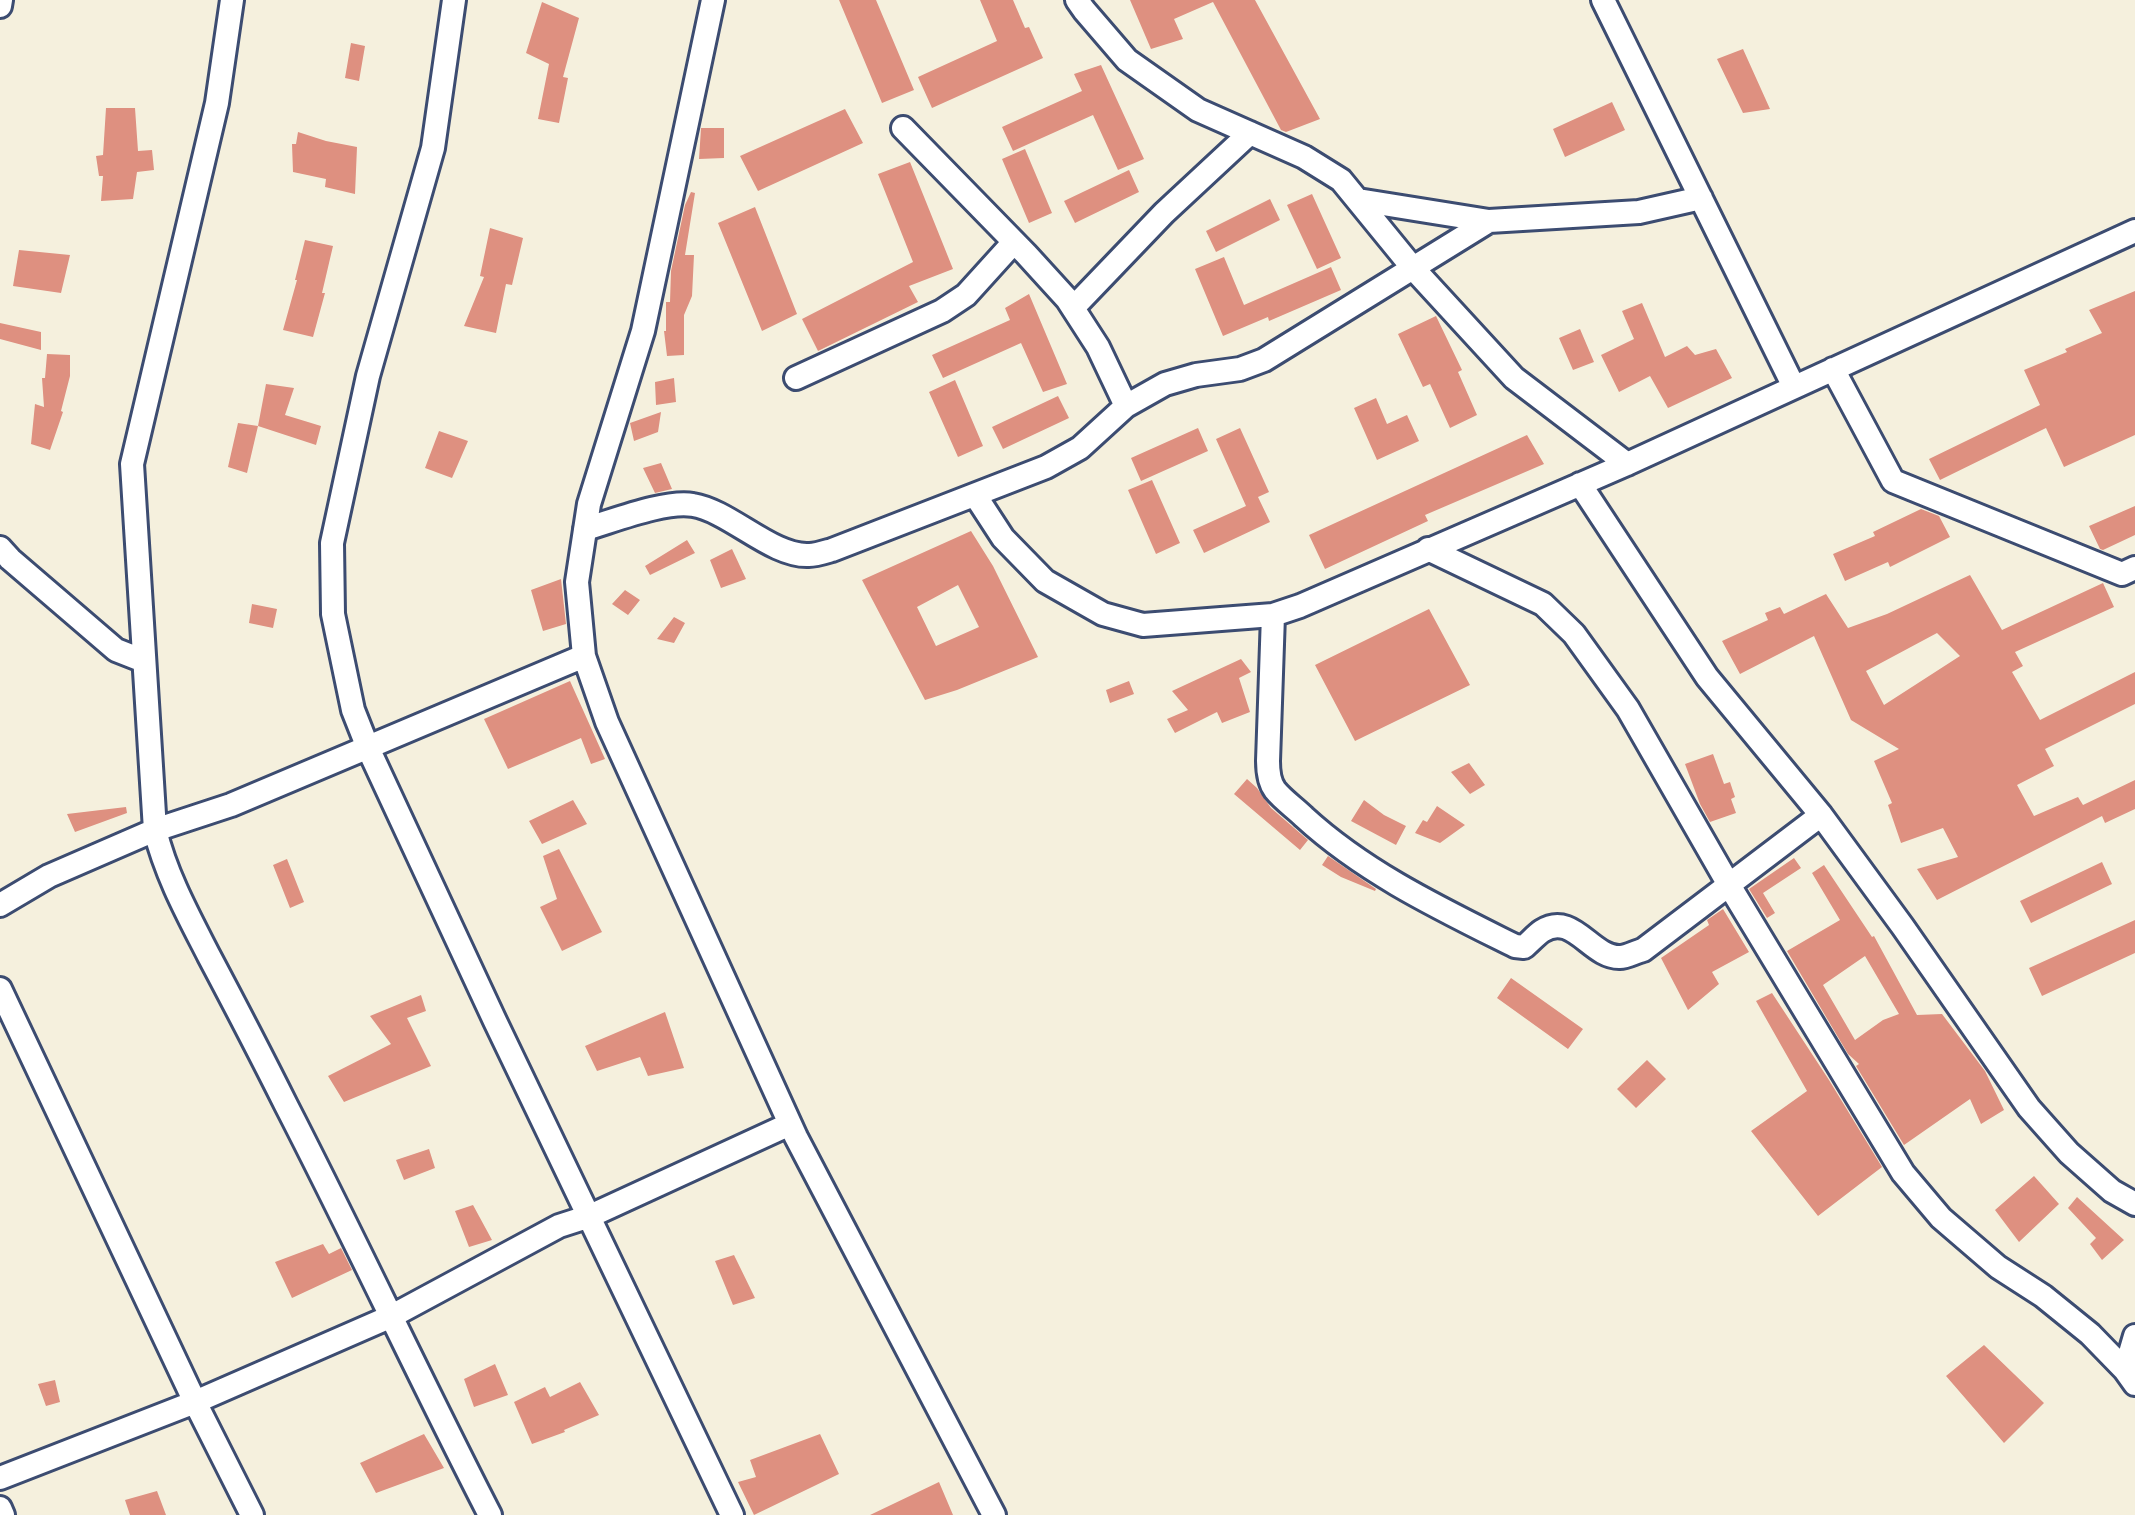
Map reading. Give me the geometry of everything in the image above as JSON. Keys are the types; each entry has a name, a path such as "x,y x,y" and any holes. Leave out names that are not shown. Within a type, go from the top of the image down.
{"street":[{"path":"232,0 218,103 132,464 155,830 187,912 490,1515"},
{"path":"454,0 432,148 368,376 332,543 333,614 354,710 368,748 732,1515"},
{"path":"714,0 643,331 589,504 577,582 584,656 606,722 790,1124 994,1515"},
{"path":"1077,0 1127,60 1198,110 1304,156 1341,180 1412,268 1514,378 1627,464"},
{"path":"1603,0 1794,387"},
{"path":"903,128 1072,308 1098,347 1126,406"},
{"path":"1072,308 1164,213 1250,133"},
{"path":"1358,200 1489,221 1639,212 1701,198"},
{"path":"585,529 670,505 690,504 708,509 786,550 806,556 832,550 1046,467 1080,448 1126,406 1165,384 1196,374 1240,369 1264,360 1489,221"},
{"path":"975,495 1003,538 1044,581 1103,614 1143,625 1273,615 1627,464 2135,231"},
{"path":"796,378 942,311 966,295 1014,242"},
{"path":"1833,369 1893,481 2122,574 2135,568"},
{"path":"1580,484 1708,677 1821,815 2029,1108 2069,1153 2112,1191 2135,1204"},
{"path":"0,548 116,650 144,661"},
{"path":"1428,548 1543,604 1574,634 1636,723 1728,885 1903,1173 1942,1218 1998,1267 2043,1296 2090,1334 2130,1376"},
{"path":"1273,615 1268,775 1274,789 1326,837 1367,866 1426,902 1515,946 1524,947 1543,930 1555,926 1571,928 1608,955 1623,957 1642,950 1821,815"},
{"path":"0,905 49,876 155,830 231,806 584,656"},
{"path":"0,989 252,1515"},
{"path":"0,1478 195,1402 392,1316 560,1226 590,1216 790,1124"},
{"path":"2130,1376 2135,1336"}],"building":[{"path":"839,0 876,0 914,90 882,103"},
{"path":"980,0 1013,0 1043,58 932,108 918,77 997,41"},
{"path":"1130,0 1255,0 1320,119 1286,132 1281,130 1213,2 1174,19 1183,39 1151,49"},
{"path":"542,2 579,18 563,77 568,78 559,123 538,119 549,64 526,53"},
{"path":"351,43 365,46 359,81 345,78"},
{"path":"1743,49 1770,109 1743,113 1717,59"},
{"path":"1101,65 1144,159 1118,170 1093,115 1013,151 1002,127 1082,91 1074,74"},
{"path":"1612,102 1625,130 1565,157 1553,129"},
{"path":"106,108 135,108 138,151 152,150 154,170 137,172 133,199 101,201 103,176 99,176 96,156 103,155"},
{"path":"845,109 863,143 758,191 740,156"},
{"path":"701,128 724,128 724,158 699,159"},
{"path":"298,132 357,147 355,194 325,187 326,179 293,172 292,144 296,144"},
{"path":"1025,149 1052,213 1029,223 1002,159"},
{"path":"910,162 953,269 909,286 918,302 818,351 802,319 913,262 878,174"},
{"path":"1129,170 1139,192 1075,223 1064,201"},
{"path":"691,192 695,193 685,255 694,255 692,296 684,315 684,355 667,356 666,302 670,302 671,271"},
{"path":"1312,194 1341,258 1317,269 1287,205"},
{"path":"1270,199 1280,220 1216,252 1206,231"},
{"path":"755,207 797,314 762,331 718,223"},
{"path":"490,228 523,238 512,285 506,284 496,333 464,326 484,277 480,276"},
{"path":"305,240 333,246 313,337 283,330"},
{"path":"19,250 70,255 61,293 13,286"},
{"path":"1224,257 1244,305 1331,267 1341,290 1223,336 1195,269"},
{"path":"2135,291 2135,435 2064,467 2046,428 1940,480 1929,459 2040,405 2024,370 2102,333 2089,310"},
{"path":"1029,294 1067,384 1043,392 1021,343 943,378 932,355 1010,320 1005,308"},
{"path":"1642,303 1665,357 1687,346 1695,355 1716,349 1732,378 1668,408 1650,376 1619,392 1601,355 1634,339 1622,311"},
{"path":"1436,316 1462,370 1458,372 1477,415 1450,428 1430,384 1423,387 1398,334"},
{"path":"0,323 41,332 41,350 0,339"},
{"path":"1580,329 1594,362 1573,370 1559,338"},
{"path":"47,354 70,355 63,412 50,450 31,444 35,404 44,407 42,378"},
{"path":"674,378 676,402 656,405 655,382"},
{"path":"955,380 983,446 958,457 929,392"},
{"path":"266,384 294,388 285,415 321,426 316,445 258,426"},
{"path":"1058,396 1069,418 1003,449 992,427"},
{"path":"1376,398 1387,424 1407,415 1419,441 1377,460 1354,408"},
{"path":"661,412 658,432 634,441 630,423"},
{"path":"238,423 258,426 247,473 228,467"},
{"path":"1198,428 1208,451 1141,481 1131,458"},
{"path":"1240,428 1269,492 1258,497 1270,522 1204,553 1193,530 1246,506 1216,439"},
{"path":"439,431 468,441 452,478 425,468"},
{"path":"1527,435 1544,464 1425,515 1428,521 1325,569 1309,535"},
{"path":"661,463 672,489 655,493 643,468"},
{"path":"1152,480 1180,543 1156,554 1128,490"},
{"path":"2135,506 2135,535 2100,549 2089,526"},
{"path":"1921,509 1939,516 1950,537 1890,567 1888,562 1845,581 1833,554 1875,536 1873,532"},
{"path":"971,531 1038,657 925,700 862,580","holes":["958,585 979,627 936,646 917,607"]},
{"path":"687,540 695,553 650,575 645,566"},
{"path":"732,549 746,579 721,588 710,560"},
{"path":"1970,575 2002,630 2103,583 2114,607 2015,652 2023,666 2012,672 2040,720 2135,672 2135,704 2045,749 2054,766 2017,785 2034,816 2078,797 2083,805 2135,780 2135,809 2105,823 2102,816 1937,900 1917,869 1958,857 1943,828 1901,843 1888,805 1892,803 1874,761 1899,749 1851,720 1814,636 1740,674 1722,641 1768,620 1765,613 1780,607 1784,614 1826,594 1848,628","holes":["1937,633 1960,656 1884,705 1866,671"]},
{"path":"561,579 566,624 543,631 531,590"},
{"path":"625,590 640,600 628,615 612,604"},
{"path":"252,604 277,609 273,628 249,623"},
{"path":"1429,609 1470,685 1355,741 1315,665"},
{"path":"674,617 685,623 674,643 657,639"},
{"path":"1241,659 1251,672 1239,678 1250,712 1222,723 1217,712 1175,733 1167,719 1188,710 1172,691"},
{"path":"570,681 605,759 591,764 581,738 508,769 484,719"},
{"path":"1129,681 1134,694 1110,703 1106,690"},
{"path":"1713,754 1724,784 1730,782 1736,813 1710,822 1685,764"},
{"path":"1469,763 1485,785 1470,794 1451,772"},
{"path":"1247,779 1271,808 1308,840 1300,850 1234,794"},
{"path":"573,800 587,824 542,844 529,821"},
{"path":"1364,800 1406,826 1396,845 1351,821"},
{"path":"1437,806 1465,825 1440,843 1415,833"},
{"path":"126,807 127,813 75,832 67,814"},
{"path":"559,849 602,932 562,951 540,907 557,899 543,856"},
{"path":"1328,856 1376,889 1375,891 1322,865"},
{"path":"1794,858 1801,868 1763,893 1775,913 1767,918 1749,889"},
{"path":"287,859 304,902 290,908 273,865"},
{"path":"2102,862 2112,884 2031,923 2020,901"},
{"path":"1824,865 1874,936 1917,1015 1942,1014 1985,1071 2004,1110 1981,1124 1970,1099 1904,1145 1856,1066 1859,1064 1848,1054 1787,951 1840,920 1812,873","holes":["1865,956 1899,1014 1855,1040 1823,985"]},
{"path":"1723,909 1749,952 1712,972 1719,984 1688,1010 1661,958 1709,925 1707,920"},
{"path":"2135,920 2135,953 2042,996 2029,968"},
{"path":"1511,978 1583,1029 1568,1049 1497,998"},
{"path":"1772,993 1882,1167 1818,1216 1751,1131 1807,1091 1756,1001"},
{"path":"421,995 426,1011 407,1018 431,1066 344,1102 328,1076 391,1044 370,1016"},
{"path":"665,1012 684,1068 648,1076 640,1057 597,1071 585,1046"},
{"path":"1647,1060 1666,1079 1636,1108 1617,1089"},
{"path":"429,1149 435,1168 404,1180 396,1160"},
{"path":"2034,1176 2059,1204 2019,1242 1995,1210"},
{"path":"2077,1197 2124,1240 2102,1260 2090,1244 2096,1238 2068,1208"},
{"path":"473,1205 492,1240 469,1247 455,1211"},
{"path":"323,1244 329,1254 341,1248 352,1270 292,1298 275,1262"},
{"path":"734,1255 755,1298 733,1305 715,1261"},
{"path":"1984,1345 2044,1403 2004,1443 1946,1376"},
{"path":"495,1364 508,1395 474,1407 464,1379"},
{"path":"55,1380 60,1402 46,1406 38,1384"},
{"path":"580,1382 599,1415 532,1444 514,1402 545,1387 550,1397"},
{"path":"424,1434 444,1468 376,1493 360,1463"},
{"path":"820,1434 839,1474 754,1515 738,1482 756,1477 750,1460"},
{"path":"939,1482 953,1515 870,1515"},
{"path":"157,1491 166,1515 130,1515 125,1500"}]}
